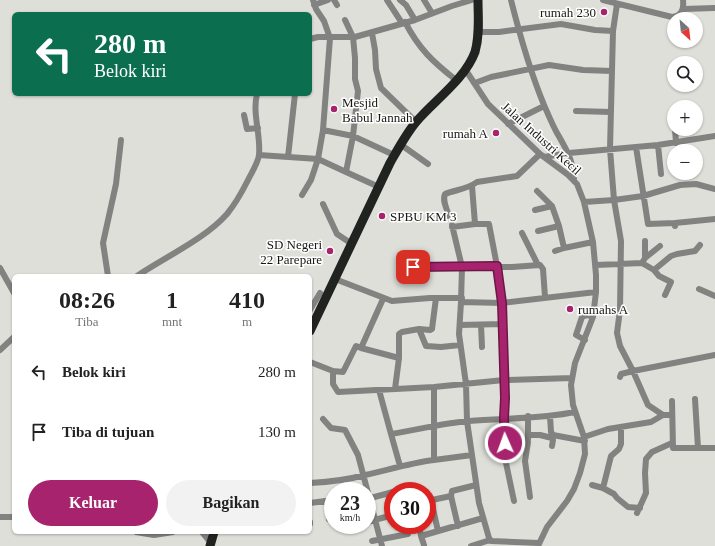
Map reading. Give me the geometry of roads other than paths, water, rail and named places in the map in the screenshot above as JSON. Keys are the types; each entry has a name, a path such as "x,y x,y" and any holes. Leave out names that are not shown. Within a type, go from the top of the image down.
{"highway":[{"path":"312,311 335,279 400,144 416,122 465,69 474,52 479,32 478,0"},
{"path":"210,544 213,534"}],"street":[{"path":"302,195 311,180 318,159 323,130 330,38 324,21 314,3 328,0"},
{"path":"387,0 422,51 436,65 456,80"},
{"path":"400,0 406,5 415,20"},
{"path":"424,0 432,13"},
{"path":"312,38 318,37 353,37 372,33 415,20 458,3 472,0"},
{"path":"511,0 530,69 544,106 569,153 574,172 574,180"},
{"path":"603,0 672,17 680,15 683,9 683,0"},
{"path":"617,4 613,31 610,149 614,200 621,234 620,310 617,334 620,346 648,405 663,415 672,415"},
{"path":"683,9 715,8"},
{"path":"346,20 353,37 355,58 354,79 358,91 353,136 346,172"},
{"path":"479,32 499,32 564,24 595,30 613,31"},
{"path":"372,33 380,85 388,96 416,122"},
{"path":"475,84 491,77 552,65 583,70 612,71"},
{"name":"Jalan Industri Kecil","path":"465,69 488,104 542,156 574,180 579,188 584,202 593,242 596,265 596,292 593,317 575,363 571,392 575,412 585,439 585,454 574,489 567,501 547,527 539,545"},
{"path":"140,274 205,233 227,214 241,194 259,155 258,128 255,107 257,96"},
{"path":"288,157 295,96"},
{"path":"508,124 544,106"},
{"path":"576,111 611,112"},
{"path":"244,115 247,129 258,128"},
{"path":"323,130 353,136 394,155"},
{"path":"676,136 676,142"},
{"path":"449,216 443,197 445,194 472,186 477,182 517,176 542,156 658,145 715,136"},
{"path":"108,274 103,243 116,184 121,140"},
{"path":"400,144 428,164"},
{"path":"658,145 661,174"},
{"path":"636,147 648,224 675,224 715,219"},
{"path":"259,155 318,159 379,187"},
{"path":"584,202 643,196 680,185 696,184 715,189"},
{"path":"472,186 476,224"},
{"path":"537,191 552,206 559,226 564,248"},
{"path":"323,204 337,234 352,244"},
{"path":"535,210 552,206"},
{"path":"490,540 479,503 467,421 466,384 460,345 462,266 452,226 489,224 502,303 506,463 514,501"},
{"path":"538,231 559,226"},
{"path":"522,233 538,265 543,269 545,297"},
{"path":"644,261 645,241"},
{"path":"556,251 593,242"},
{"path":"654,270 671,256 695,251 700,245"},
{"path":"596,265 644,261 660,246"},
{"path":"644,261 659,276 671,282 665,295"},
{"path":"401,267 512,267 538,265"},
{"path":"0,268 12,289"},
{"path":"335,279 383,299 393,301 436,298 502,303 596,292"},
{"path":"699,289 715,296"},
{"path":"312,311 320,293"},
{"path":"395,388 399,358 398,334 402,332 432,329 436,298"},
{"path":"361,348 383,299"},
{"path":"585,340 576,335 582,317 587,315 593,317"},
{"path":"460,325 481,326 502,324"},
{"path":"481,326 482,347"},
{"path":"419,330 426,346 441,347 460,345"},
{"path":"0,350 12,339"},
{"path":"312,363 333,371 343,372 356,346 399,358"},
{"path":"620,377 621,374 633,371 715,355"},
{"path":"333,371 333,384 338,392 434,387 504,380 572,378"},
{"path":"434,387 434,460"},
{"path":"379,390 400,466"},
{"path":"695,399 698,448"},
{"path":"672,401 673,448 715,448"},
{"path":"391,434 467,421 528,416 550,416 575,412"},
{"path":"550,416 551,432 553,435 585,439 603,430 651,422 663,415"},
{"path":"528,416 529,435 525,461 530,497"},
{"path":"324,419 331,428 342,428 346,431 356,451 365,482"},
{"path":"603,488 611,456 620,447 621,427"},
{"path":"529,435 540,435 552,438 552,446"},
{"path":"505,443 528,442"},
{"path":"592,485 603,488 614,494 628,507 639,510 646,493 646,459 652,452 672,443"},
{"path":"312,483 364,476 400,466 472,455"},
{"path":"458,526 451,496 452,492 476,485"},
{"path":"436,499 451,496"},
{"path":"312,503 324,501"},
{"path":"0,517 12,517"},
{"path":"424,545 421,536 483,518"},
{"path":"376,524 381,543"},
{"path":"436,524 438,531"},
{"path":"144,534 156,534"},
{"path":"203,534 210,544"},
{"path":"372,541 381,543 408,534"},
{"path":"471,546 490,540 539,545"}],"place":[{"name":"rumah 230","path":"604,12"},
{"name":"Mesjid Babul Jannah","path":"334,109"},
{"name":"rumah A","path":"496,133"},
{"name":"SPBU KM 3","path":"382,216"},
{"name":"SD Negeri 22 Parepare","path":"330,251"},
{"name":"rumahs A","path":"570,309"}]}
